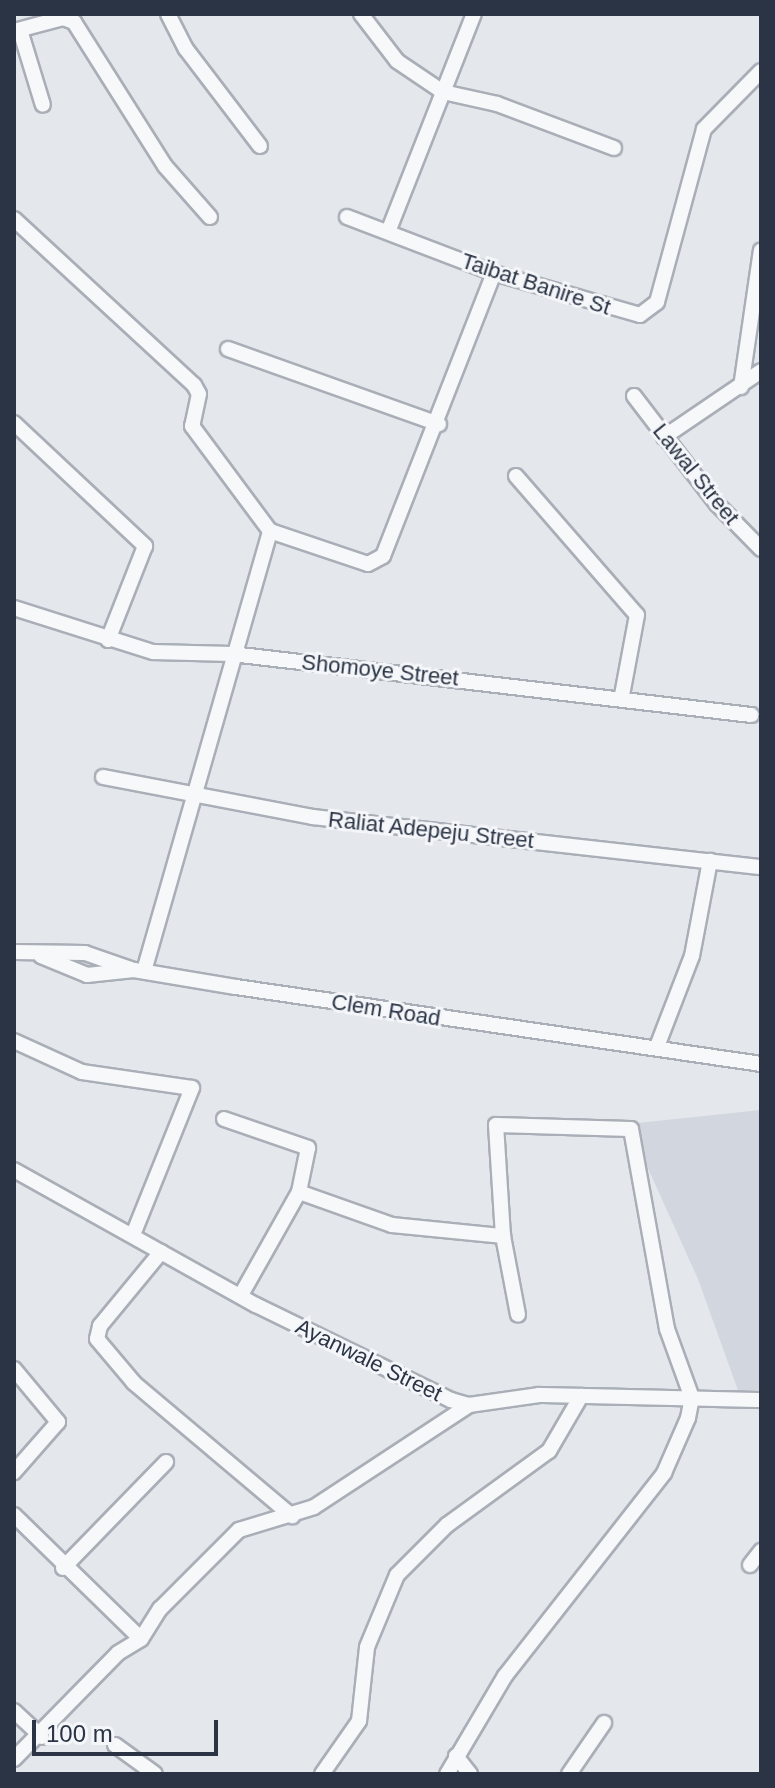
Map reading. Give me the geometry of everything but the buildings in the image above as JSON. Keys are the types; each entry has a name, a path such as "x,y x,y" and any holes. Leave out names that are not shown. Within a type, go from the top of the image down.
{"street":[{"path":"168,14 186,49 260,146"},
{"path":"361,14 397,61 443,92 497,104 614,148"},
{"path":"388,232 474,14"},
{"path":"43,105 17,31 63,18 74,22 165,166 210,217"},
{"name":"Taibat Banire St","path":"347,217 494,273 622,312 650,310 704,129 761,71"},
{"path":"14,219 194,385 199,394 192,426 270,531 338,557 378,562 439,424 494,273"},
{"path":"741,387 761,250"},
{"path":"228,349 439,424"},
{"path":"664,437 761,371"},
{"name":"Lawal Street","path":"634,396 664,437 761,549"},
{"path":"14,423 145,546 108,640"},
{"path":"516,476 637,615 622,695"},
{"path":"41,956 87,975 139,970 195,797 232,654 270,531"},
{"name":"Shomoye Street","path":"14,608 153,652 232,654 622,695 751,715"},
{"name":"Raliat Adepeju Street","path":"103,777 195,797 761,867"},
{"path":"658,1044 692,956 710,861"},
{"name":"Clem Road","path":"14,952 41,956 85,953 139,970 488,1025 658,1044 761,1064"},
{"path":"14,1041 82,1072 192,1088 133,1235"},
{"path":"224,1119 308,1148 299,1192 241,1295"},
{"path":"447,1774 505,1676 664,1473 692,1398 667,1329 631,1129 496,1125 503,1236 518,1315"},
{"name":"Ayanwale Street","path":"14,1170 416,1387 469,1405 581,1396 761,1400"},
{"path":"299,1192 392,1225 503,1236"},
{"path":"161,1252 100,1326 97,1339 134,1383 292,1516"},
{"path":"14,1369 58,1422 14,1472"},
{"path":"322,1774 359,1721 367,1647 397,1575 447,1525 542,1457 581,1396"},
{"path":"14,1759 42,1737 118,1653 141,1639 160,1609 239,1530 292,1516 469,1405"},
{"path":"63,1568 166,1462"},
{"path":"14,1515 63,1568 141,1639"},
{"path":"750,1565 761,1551"},
{"path":"14,1711 42,1737"},
{"path":"569,1774 604,1723"},
{"path":"115,1745 155,1774"},
{"path":"456,1756 470,1774"}],"shaded area":[{"path":"761,1110 761,1394 740,1396 698,1279 628,1124"}]}
